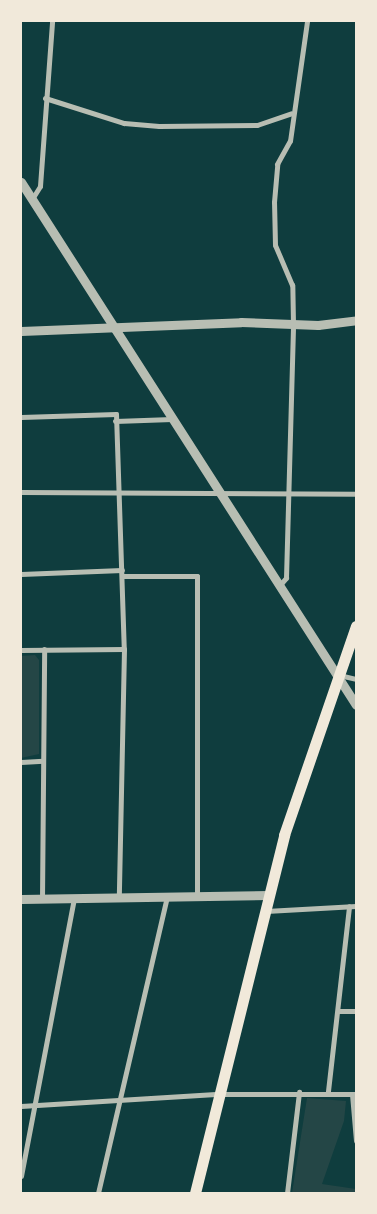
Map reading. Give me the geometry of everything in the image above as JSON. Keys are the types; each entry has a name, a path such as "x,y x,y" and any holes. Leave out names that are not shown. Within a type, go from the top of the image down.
{"main road":[{"path":"195,1193 269,895 336,674 356,626"}],"street":[{"path":"32,199 40,186 52,21"},
{"path":"280,586 286,578 293,324 292,285 275,245 274,202 277,164 290,140 292,112 307,21"},
{"path":"45,98 124,122 159,126 257,126 292,112"},
{"path":"21,182 356,706"},
{"path":"21,331 112,327 293,324 356,320"},
{"path":"21,417 116,414 124,649 118,897"},
{"path":"115,421 172,419"},
{"path":"21,492 218,490 356,494"},
{"path":"21,574 122,570"},
{"path":"122,576 197,576 196,894"},
{"path":"42,899 44,649"},
{"path":"21,650 124,649"},
{"path":"336,674 356,679"},
{"path":"21,762 44,761"},
{"path":"21,899 196,894 269,895"},
{"path":"98,1193 167,895"},
{"path":"21,1176 74,898"},
{"path":"328,1091 349,906"},
{"path":"266,911 356,906"},
{"path":"338,1011 356,1011"},
{"path":"21,1106 220,1094 328,1091 354,1094 356,1141"},
{"path":"287,1193 299,1092"}],"shaded area":[{"path":"35,655 39,660 39,754 21,758 21,656"},
{"path":"307,1098 346,1101 344,1121 322,1184 356,1189 356,1193 292,1193"}]}
